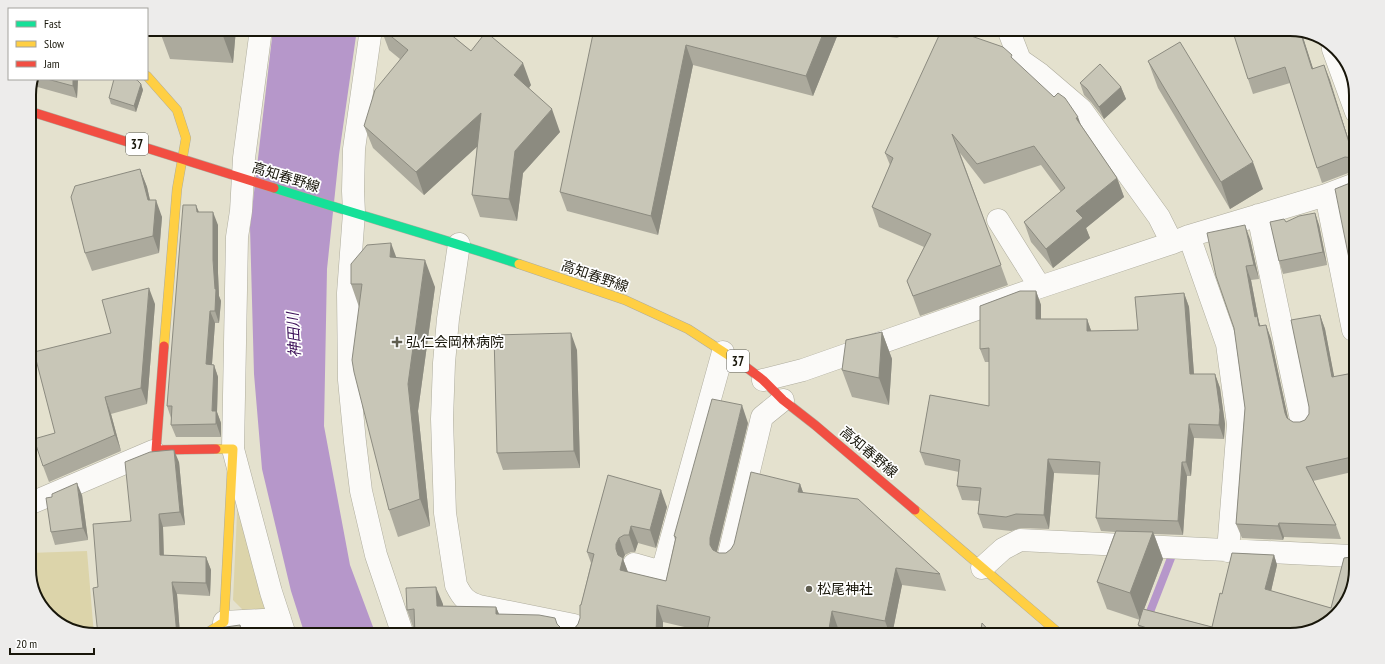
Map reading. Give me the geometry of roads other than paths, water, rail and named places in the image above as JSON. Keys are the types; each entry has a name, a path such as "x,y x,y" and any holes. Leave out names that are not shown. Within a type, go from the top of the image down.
{"main road":[{"path":"148,77 177,110 186,138 177,189 156,450 233,449 224,622 215,628"},
{"name":"高知春野線","path":"36,113 182,160 459,244 625,300 688,330 763,380 783,400 815,425 1053,628"}],"street":[{"path":"224,622 283,627 271,592 233,449 237,237 244,179 244,158 260,36"},
{"path":"370,36 354,149 353,191 349,211 349,380 355,442 362,491 376,555 401,628"},
{"path":"1011,36 1020,60 1040,74 1081,109 1159,217 1180,240 1227,344 1238,424 1228,551"},
{"path":"1336,58 1349,93"},
{"path":"763,380 803,370 1040,287 1180,240 1326,195 1349,186"},
{"path":"1326,195 1349,306"},
{"path":"1258,215 1302,424"},
{"path":"998,220 1040,287"},
{"path":"459,244 448,319 444,363 442,419 445,513 456,585 460,594 468,602 479,606 574,626 574,628"},
{"path":"634,564 662,572 723,352"},
{"path":"728,558 762,417 783,400"},
{"path":"36,501 156,450"},
{"path":"982,568 1003,549 1020,540 1349,556"}],"water":[{"name":"神田川","path":"272,36 356,36 339,155 327,269 324,426 350,565 373,628 303,628 291,591 262,469 254,374 250,227"}],"waterway":[{"path":"1144,628 1171,558"}],"place":[{"name":"弘仁会岡林病院","path":"397,342"},
{"name":"松尾神社","path":"809,589"}]}
